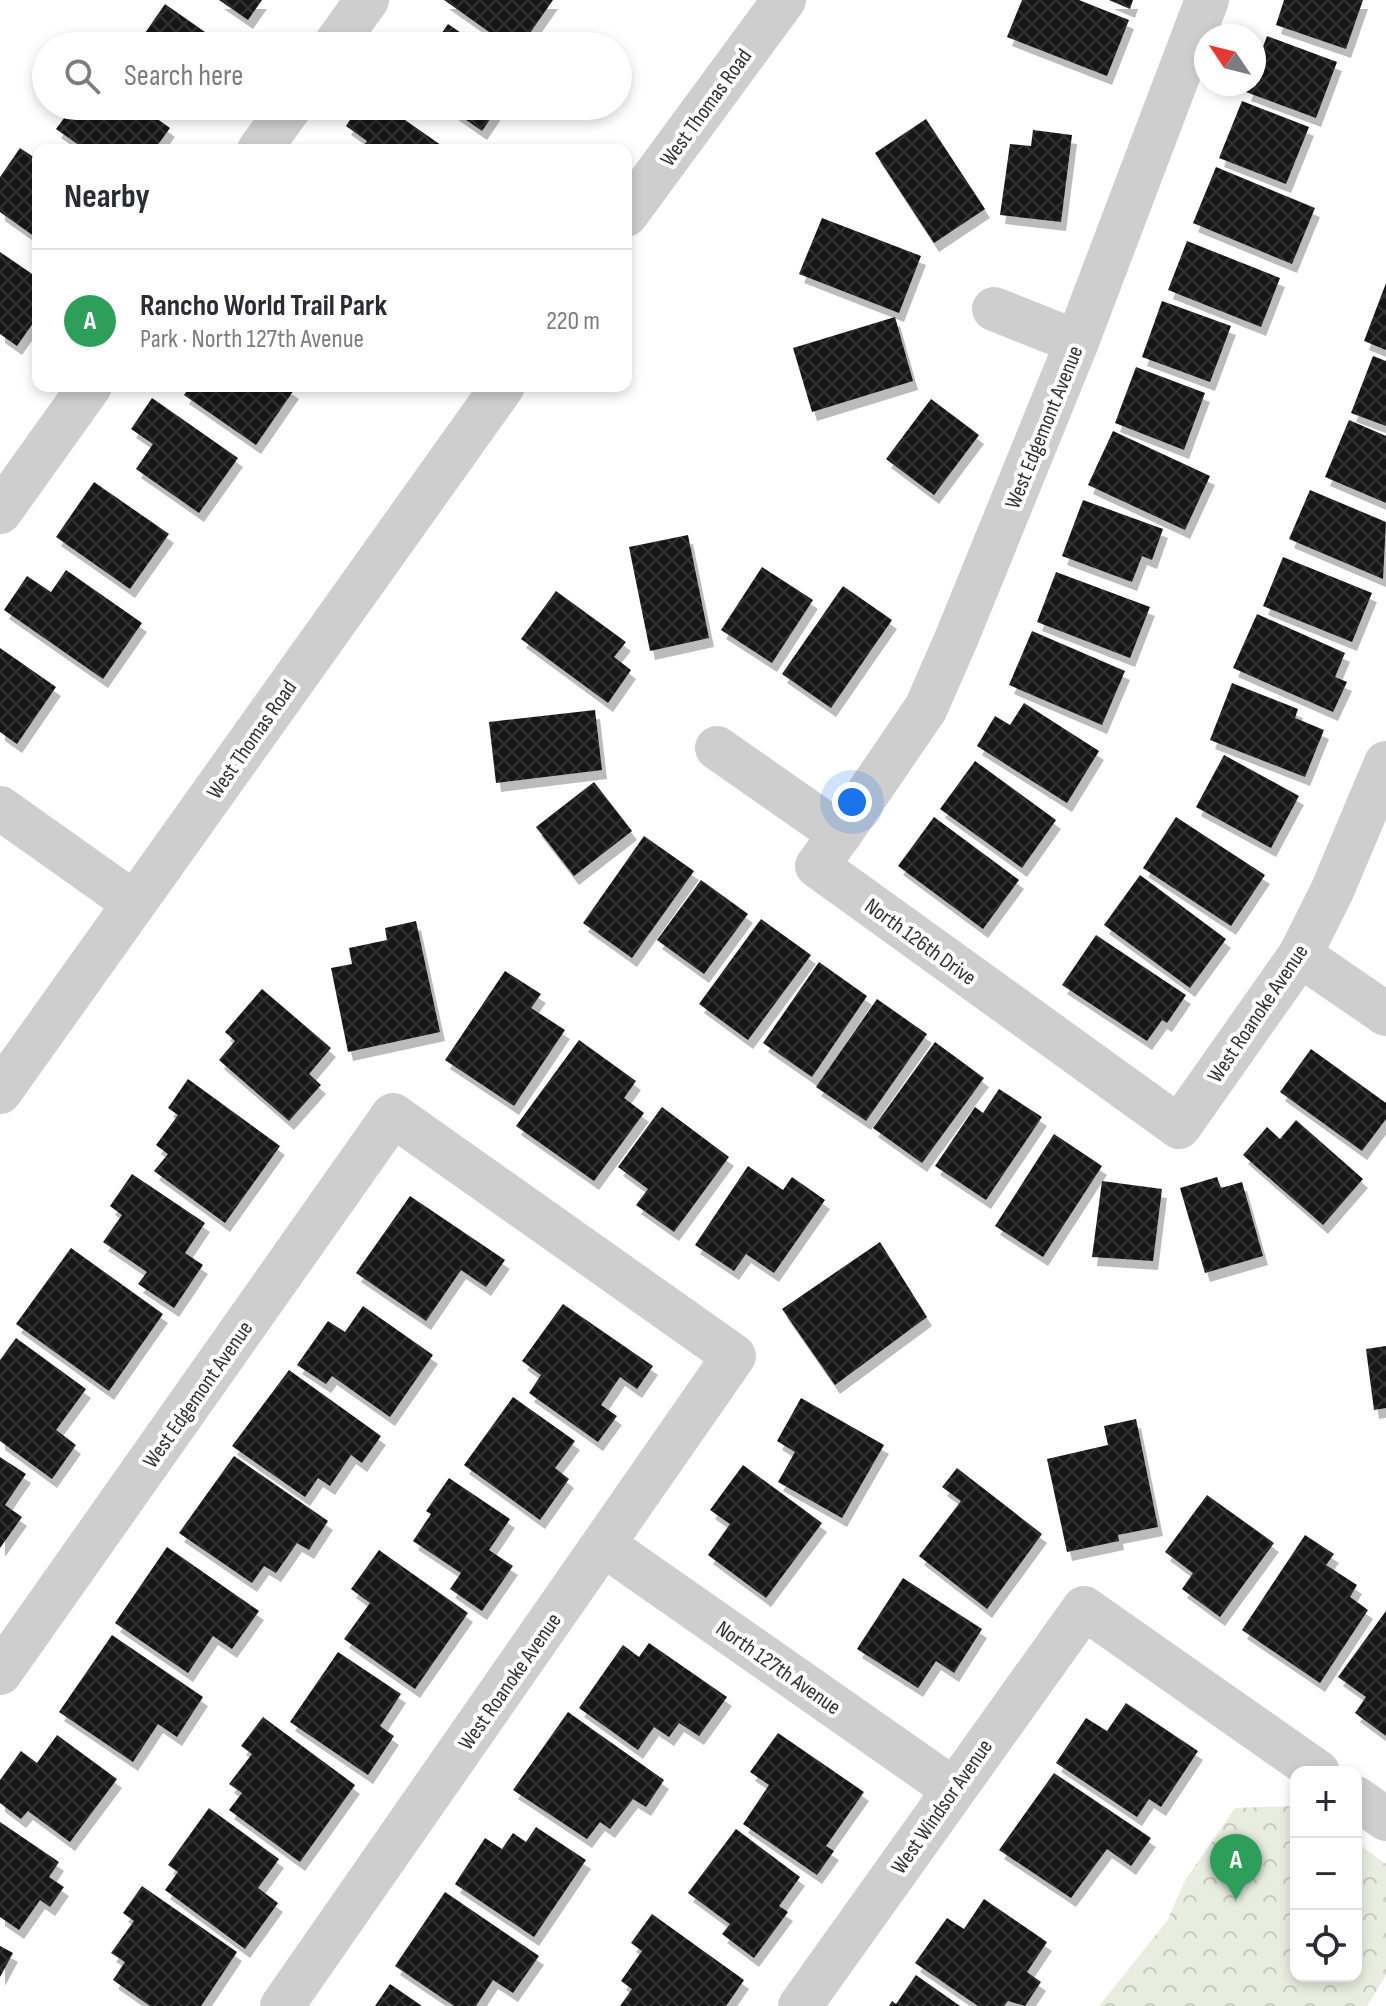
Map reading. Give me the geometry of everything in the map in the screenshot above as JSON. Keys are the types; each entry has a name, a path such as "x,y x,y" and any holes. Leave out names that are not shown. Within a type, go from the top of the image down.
{"street":[{"path":"344,32 367,0"},
{"name":"West Thomas Road","path":"632,207 784,0"},
{"name":"West Edgemont Avenue","path":"840,834 926,708 1077,342 1207,0"},
{"path":"263,144 281,120"},
{"path":"994,309 1077,342"},
{"path":"0,512 86,392"},
{"name":"West Thomas Road","path":"0,1092 499,392"},
{"path":"717,748 840,834"},
{"name":"West Roanoke Avenue","path":"1179,1127 1300,955 1332,891 1386,763"},
{"path":"0,808 134,903"},
{"name":"North 126th Drive","path":"840,834 817,866 1179,1127"},
{"path":"1300,955 1386,1014"},
{"name":"West Edgemont Avenue","path":"0,1673 393,1115 734,1356"},
{"name":"West Roanoke Avenue","path":"282,2006 734,1356"},
{"name":"North 127th Avenue","path":"604,1545 953,1789"},
{"name":"West Windsor Avenue","path":"800,2006 1084,1608 1309,1766"},
{"path":"1362,1802 1386,1819"}],"green space":[{"path":"1290,1806 1290,1982 1362,1982 1362,1846 1386,1864 1386,1975 1367,2006 1099,2006 1167,1921 1186,1879 1235,1808"}],"building":[{"path":"219,0 262,0 248,20"},
{"path":"444,0 553,0 531,32 489,32"},
{"path":"1022,0 1079,0 1129,20 1107,76 1007,37"},
{"path":"1109,0 1133,0 1130,9"},
{"path":"1284,0 1363,0 1346,49 1276,25"},
{"path":"165,4 205,32 146,32"},
{"path":"448,24 460,32 443,32"},
{"path":"1267,36 1337,62 1316,118 1257,96 1266,96"},
{"path":"1242,101 1309,127 1286,184 1219,158"},
{"path":"926,119 985,209 934,243 875,153"},
{"path":"63,120 159,120 170,128 158,144 77,144 56,129"},
{"path":"350,120 405,120 439,144 365,144 367,141 346,126"},
{"path":"466,120 489,120 482,131"},
{"path":"1033,130 1072,135 1061,222 1000,215 1010,144 1031,146"},
{"path":"20,148 32,156 32,235 0,212 0,177"},
{"path":"1216,167 1315,208 1292,264 1193,223"},
{"path":"822,218 921,256 899,313 799,274"},
{"path":"1187,241 1280,278 1261,327 1168,290"},
{"path":"0,252 32,274 32,325 17,346 0,334"},
{"path":"1386,283 1386,350 1364,341"},
{"path":"1162,301 1231,326 1210,382 1142,357"},
{"path":"895,317 913,381 812,412 793,348"},
{"path":"1373,356 1386,361 1386,426 1351,413"},
{"path":"1136,367 1205,393 1184,450 1115,423"},
{"path":"186,392 293,392 256,445 184,395"},
{"path":"152,398 238,458 199,513 136,469 153,444 131,429"},
{"path":"931,399 979,435 934,495 886,459"},
{"path":"1349,420 1386,436 1386,503 1325,477"},
{"path":"1113,431 1210,476 1185,530 1088,485"},
{"path":"94,482 169,534 130,589 56,537"},
{"path":"1310,490 1386,522 1383,579 1289,539"},
{"path":"1083,500 1163,529 1152,560 1142,556 1132,582 1062,556"},
{"path":"688,535 709,638 650,651 629,547"},
{"path":"1283,557 1372,593 1352,642 1263,606"},
{"path":"762,567 813,600 772,663 721,630"},
{"path":"66,570 142,623 103,679 4,610 27,576 51,592"},
{"path":"1056,572 1150,607 1130,658 1037,622"},
{"path":"843,586 892,620 831,708 782,674"},
{"path":"556,591 626,642 614,657 631,670 608,703 521,639"},
{"path":"1257,614 1345,653 1335,677 1347,682 1333,712 1233,668"},
{"path":"1032,631 1125,671 1102,725 1009,685"},
{"path":"0,648 56,687 17,744 0,732"},
{"path":"1232,683 1298,709 1295,718 1324,730 1305,777 1210,740"},
{"path":"1024,703 1099,751 1067,803 977,746 995,716 1010,725"},
{"path":"595,710 602,770 496,783 489,722"},
{"path":"1224,755 1299,796 1271,848 1196,807"},
{"path":"975,761 1056,820 1022,868 940,809"},
{"path":"594,782 632,831 574,876 536,827"},
{"path":"934,817 1019,880 983,929 898,866"},
{"path":"1176,817 1265,875 1231,926 1143,868"},
{"path":"644,836 694,871 632,958 583,923"},
{"path":"1140,875 1226,939 1190,988 1104,925"},
{"path":"701,880 748,914 704,974 657,940"},
{"path":"761,919 811,955 748,1040 699,1004"},
{"path":"416,921 440,1032 348,1052 331,968 352,964 349,948 387,940 385,928"},
{"path":"1096,935 1186,995 1167,1023 1162,1020 1147,1041 1062,985"},
{"path":"819,962 867,996 812,1077 763,1043"},
{"path":"505,971 541,994 531,1008 565,1030 514,1106 445,1060"},
{"path":"262,989 331,1048 309,1074 321,1085 289,1121 219,1060 235,1041 225,1032"},
{"path":"877,999 927,1034 866,1121 816,1087"},
{"path":"579,1040 636,1081 624,1098 644,1113 594,1181 516,1126"},
{"path":"935,1042 984,1078 922,1163 873,1128"},
{"path":"1311,1049 1386,1103 1386,1119 1362,1151 1280,1092"},
{"path":"188,1079 280,1146 225,1223 154,1171 168,1154 156,1145 178,1115 168,1108"},
{"path":"999,1089 1042,1117 986,1200 935,1166 975,1107 983,1113"},
{"path":"662,1107 729,1157 674,1232 636,1205 648,1189 618,1167"},
{"path":"1296,1120 1363,1179 1323,1225 1243,1155 1267,1127 1280,1139"},
{"path":"1054,1134 1102,1166 1043,1257 995,1226"},
{"path":"748,1166 783,1190 792,1177 825,1200 774,1273 746,1254 734,1271 695,1245"},
{"path":"132,1174 205,1223 185,1253 203,1265 174,1308 138,1284 147,1272 103,1242 122,1215 110,1206"},
{"path":"1217,1177 1221,1188 1242,1182 1263,1256 1205,1273 1180,1188"},
{"path":"1102,1181 1162,1189 1153,1261 1092,1257"},
{"path":"410,1196 505,1260 486,1287 461,1270 426,1321 356,1273"},
{"path":"880,1242 927,1317 835,1385 782,1309"},
{"path":"71,1248 163,1314 109,1391 16,1324"},
{"path":"563,1304 653,1366 637,1389 620,1377 601,1405 617,1416 598,1442 529,1393 541,1375 522,1361"},
{"path":"363,1306 433,1355 390,1417 332,1376 326,1384 297,1365 328,1321 345,1332"},
{"path":"16,1338 86,1389 56,1430 76,1445 52,1479 0,1441 0,1360"},
{"path":"1386,1346 1386,1408 1374,1410 1366,1349"},
{"path":"289,1370 381,1436 362,1463 351,1455 330,1486 318,1478 305,1497 232,1446"},
{"path":"513,1397 575,1441 555,1468 569,1479 540,1520 464,1465"},
{"path":"801,1398 884,1445 842,1518 778,1482 795,1452 777,1441"},
{"path":"1136,1419 1158,1527 1118,1535 1119,1541 1067,1552 1047,1459 1108,1445 1104,1426"},
{"path":"234,1456 328,1521 309,1550 297,1543 276,1573 264,1566 252,1583 179,1533"},
{"path":"0,1457 26,1474 5,1505 22,1517 0,1548"},
{"path":"743,1465 822,1523 766,1598 708,1555 730,1524 710,1510"},
{"path":"957,1468 1042,1534 987,1609 919,1556 961,1501 942,1487"},
{"path":"449,1478 510,1519 489,1550 513,1566 482,1611 450,1589 461,1573 413,1541 431,1514 426,1511"},
{"path":"1207,1495 1274,1543 1220,1617 1182,1589 1193,1573 1165,1552"},
{"path":"1305,1535 1334,1554 1326,1565 1357,1585 1350,1597 1368,1610 1320,1683 1242,1630"},
{"path":"167,1547 259,1611 232,1649 213,1636 188,1673 115,1623"},
{"path":"379,1550 468,1613 415,1689 344,1639 370,1603 351,1589"},
{"path":"903,1578 982,1629 954,1673 936,1661 918,1688 857,1649"},
{"path":"1386,1611 1386,1736 1355,1713 1366,1697 1338,1677"},
{"path":"112,1635 203,1697 177,1737 158,1724 133,1762 59,1712"},
{"path":"649,1643 727,1697 699,1736 679,1723 669,1737 654,1727 638,1750 579,1708 623,1645 639,1657"},
{"path":"338,1652 401,1694 380,1726 394,1736 368,1775 290,1722"},
{"path":"1126,1703 1198,1751 1161,1807 1149,1799 1137,1817 1056,1763 1086,1718 1107,1731"},
{"path":"568,1712 664,1780 646,1807 633,1799 610,1829 600,1822 587,1839 513,1790"},
{"path":"263,1717 355,1785 300,1862 229,1810 242,1793 229,1784 252,1754 241,1746"},
{"path":"778,1733 864,1792 826,1846 834,1851 817,1875 743,1824 769,1785 750,1772"},
{"path":"57,1735 117,1779 70,1842 28,1811 21,1819 0,1803 0,1780 21,1751 37,1763"},
{"path":"1054,1773 1151,1838 1131,1866 1107,1849 1071,1898 999,1850"},
{"path":"209,1808 279,1859 258,1888 278,1903 245,1949 165,1890 178,1872 168,1865"},
{"path":"0,1822 59,1862 49,1877 64,1887 50,1907 40,1900 19,1930 0,1917"},
{"path":"536,1827 586,1860 534,1937 455,1884 485,1838 502,1849 513,1833 526,1842"},
{"path":"736,1829 800,1877 779,1906 788,1912 754,1958 722,1934 730,1924 688,1893"},
{"path":"142,1886 237,1952 201,2006 150,2006 113,1980 125,1962 111,1953 134,1921 123,1913"},
{"path":"445,1892 539,1956 513,1993 493,1980 476,2006 454,2006 395,1966"},
{"path":"984,1899 1047,1942 1027,1972 1041,1982 1025,2006 1008,2001 1004,2006 978,2006 915,1963 947,1918 964,1929"},
{"path":"652,1914 744,1980 726,2006 620,2006 632,1989 621,1981 642,1951 631,1943"},
{"path":"0,1946 13,1953 0,1977"},
{"path":"916,1975 960,2006 889,2006 892,2001 896,2004"},
{"path":"390,1984 422,2006 375,2006"}],"place":[{"name":"Rancho World Trail Park","path":"1236,1900"}]}
